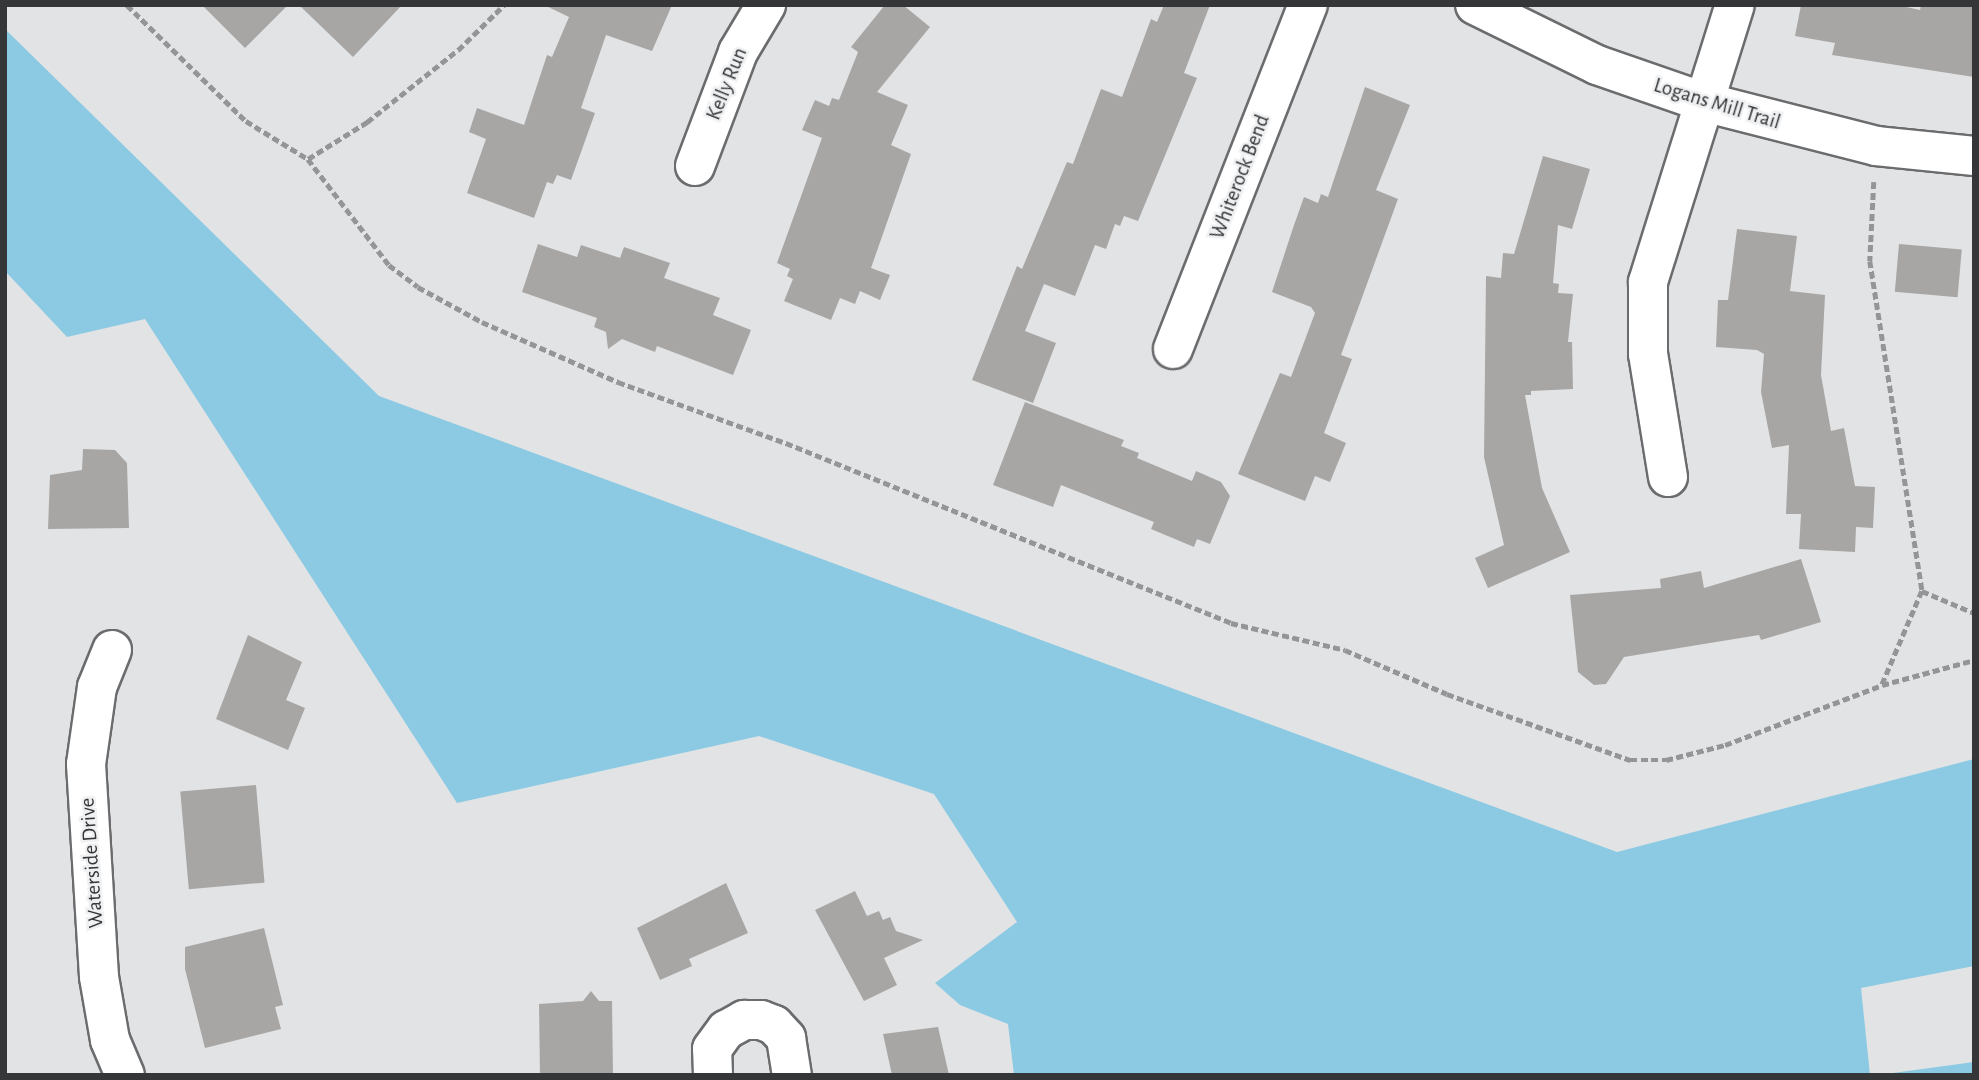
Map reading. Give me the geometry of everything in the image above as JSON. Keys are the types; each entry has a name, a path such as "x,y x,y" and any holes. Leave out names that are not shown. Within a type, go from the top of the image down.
{"street":[{"name":"Kelly Run","path":"695,166 738,52 766,5"},
{"name":"Whiterock Bend","path":"1173,349 1308,5"},
{"name":"Logans Mill Trail","path":"1475,5 1597,65 1704,102 1876,146 1974,156"},
{"path":"1668,477 1648,354 1648,282 1735,5"},
{"name":"Waterside Drive","path":"112,650 97,687 86,764 99,977 110,1040 125,1075"},
{"path":"713,1075 712,1049 726,1030 744,1020 761,1020 774,1025 786,1038 792,1075"}],"path":[{"path":"127,5 246,121 309,159 389,265 418,287 482,322 618,382 786,443 1231,623 1345,650 1630,760 1666,760 1725,745 1882,685 1974,660"},
{"path":"309,159 367,122 458,50 504,5"},
{"path":"1876,146 1871,261 1922,591 1882,685"},
{"path":"1922,591 1974,613"}],"water":[{"path":"5,29 379,396 1617,852 1974,759 1974,966 1861,988 1870,1075 1014,1075 1008,1024 960,1005 935,983 1017,922 934,794 759,736 457,803 145,319 67,337 5,271"},
{"path":"1974,1062 1974,1075 1878,1075"}],"building":[{"path":"202,5 288,5 245,48"},
{"path":"299,5 402,5 353,57"},
{"path":"544,5 672,5 652,51 606,35 581,108 595,113 571,180 557,175 553,184 547,182 534,218 467,193 486,139 469,132 477,108 524,125 547,55 552,57 569,17"},
{"path":"885,5 903,5 930,27 877,92 908,105 891,145 911,154 871,268 890,275 880,300 860,291 855,304 840,298 831,320 784,301 793,279 787,276 790,269 777,263 822,138 802,130 815,100 829,106 832,98 839,100 858,52 851,47"},
{"path":"1164,5 1210,5 1184,73 1197,78 1138,221 1124,216 1120,226 1115,224 1106,249 1095,245 1075,296 1044,284 1025,331 1056,343 1033,403 972,380 1017,266 1022,269 1067,162 1073,164 1101,89 1122,97 1151,19 1157,22"},
{"path":"1801,5 1897,5 1920,10 1921,5 1974,5 1974,77 1832,55 1835,43 1795,36"},
{"path":"1365,87 1410,105 1376,190 1398,199 1341,355 1352,359 1324,433 1346,443 1330,482 1315,476 1305,501 1238,474 1280,373 1291,377 1315,313 1311,307 1272,292 1293,228 1304,197 1318,203 1321,194 1328,197"},
{"path":"1543,156 1590,169 1572,229 1558,225 1553,283 1559,284 1558,293 1573,294 1568,342 1572,342 1573,389 1531,391 1531,395 1525,395 1542,488 1570,552 1488,588 1475,558 1504,545 1484,457 1486,276 1501,278 1503,253 1514,254"},
{"path":"1737,229 1797,236 1790,291 1825,295 1821,375 1831,431 1844,428 1855,486 1875,487 1873,528 1856,527 1855,552 1799,549 1801,514 1786,514 1789,445 1772,448 1761,392 1764,354 1757,350 1716,347 1718,300 1728,300"},
{"path":"538,244 577,257 581,245 620,258 624,247 670,263 664,278 720,298 713,315 751,330 733,375 657,346 655,352 622,339 608,349 606,332 594,327 597,318 522,292"},
{"path":"1899,244 1962,249 1958,297 1895,292"},
{"path":"1025,402 1124,440 1121,446 1139,453 1137,458 1192,481 1196,471 1221,482 1230,496 1210,544 1197,539 1194,547 1151,529 1154,522 1061,485 1053,507 993,485"},
{"path":"83,449 115,450 127,463 129,528 48,529 50,475 82,470"},
{"path":"1801,559 1821,622 1761,640 1759,635 1624,657 1606,684 1594,685 1578,672 1570,595 1661,588 1660,579 1701,571 1704,588"},
{"path":"248,635 302,662 286,700 305,708 288,750 216,719"},
{"path":"256,785 265,883 189,889 180,792"},
{"path":"726,883 748,933 689,959 692,966 660,980 637,928"},
{"path":"855,891 867,916 879,911 883,920 890,917 896,931 923,940 884,958 897,985 864,1001 815,910"},
{"path":"264,928 283,1005 275,1007 281,1029 205,1048 185,969 185,947"},
{"path":"591,991 599,1001 612,1001 613,1075 540,1075 539,1004 583,1001"},
{"path":"938,1027 949,1075 892,1075 883,1034"}]}
